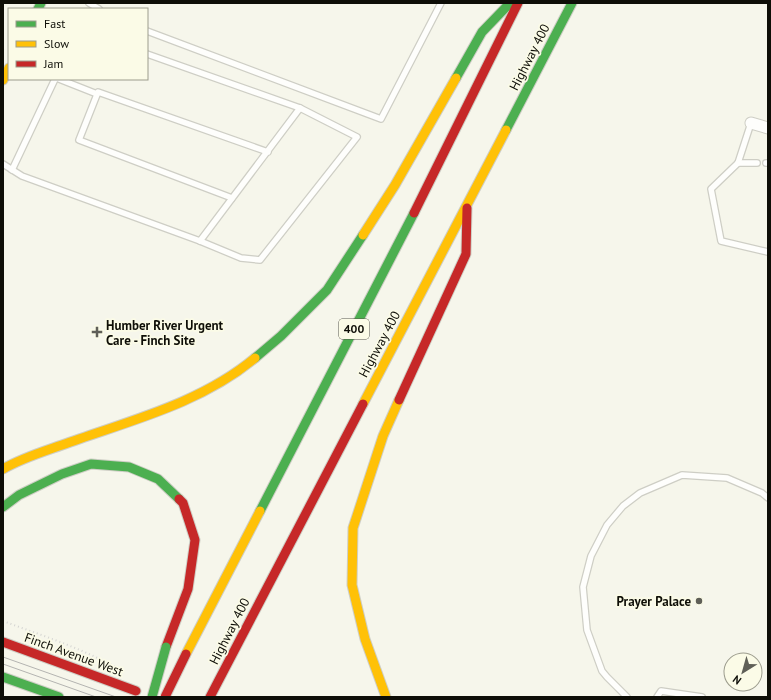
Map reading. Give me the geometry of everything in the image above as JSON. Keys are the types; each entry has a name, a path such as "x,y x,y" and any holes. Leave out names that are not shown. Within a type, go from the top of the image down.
{"main road":[{"path":"3,469 17,461 68,442 150,416 220,383 282,336 327,290 395,184 482,32 510,3"},
{"name":"400","path":"165,697 406,228 518,3"},
{"name":"Highway 400","path":"210,697 254,610 572,3"},
{"path":"3,80 8,70"},
{"path":"386,697 365,639 352,585 353,528 382,436 466,254 467,204"},
{"path":"3,507 19,495 62,474 91,464 129,467 158,479 183,503 195,540 188,589 166,647 152,697"},
{"name":"Finch Avenue West","path":"3,642 136,691"},
{"path":"214,697 222,674"},
{"path":"3,678 58,697"}],"street":[{"path":"751,123 768,128"}],"lane":[{"path":"148,31 381,119 441,3"},
{"path":"3,164 22,176 200,241 241,258 260,260 356,137 300,108 148,54"},
{"path":"12,170 54,80"},
{"path":"62,80 97,94 98,92 268,152"},
{"path":"97,94 79,140 232,198"},
{"path":"200,241 300,108"},
{"path":"751,123 738,163 711,189 721,242 768,252"},
{"path":"738,163 758,163"},
{"path":"627,697 602,671 587,630 583,587 591,556 607,525 623,506 640,494 682,476 727,478 762,493 768,498"},
{"path":"656,697 661,691 702,697"}],"path":[{"path":"3,621 84,652 105,661 123,672"}],"tram line":[{"path":"3,657 116,697"},
{"path":"3,664 96,697"}],"traffic: fast":[{"path":"38,8 41,3"},
{"path":"456,78 482,32 510,3"},
{"path":"506,130 572,3"},
{"path":"260,511 414,213"},
{"path":"255,358 281,336 327,290 363,235"},
{"path":"3,507 19,495 62,474 91,464 129,467 158,479 179,499"},
{"path":"152,697 166,647"},
{"path":"3,677 59,697"}],"traffic: slow":[{"path":"3,80 8,70"},
{"path":"363,235 395,185 456,78"},
{"path":"363,404 506,130"},
{"path":"3,469 32,456 163,410 211,388 234,374 255,358"},
{"path":"386,697 365,639 352,585 353,528 383,436 399,400"},
{"path":"186,654 260,511"}],"traffic: jam":[{"path":"414,213 518,3"},
{"path":"399,400 466,254 467,208"},
{"path":"210,697 363,404"},
{"path":"166,647 188,589 195,540 183,503 179,499"},
{"path":"3,642 136,691"},
{"path":"165,697 186,654"}],"place":[{"name":"Humber River Urgent Care - Finch Site","path":"97,332"},
{"name":"Prayer Palace","path":"699,601"}]}
